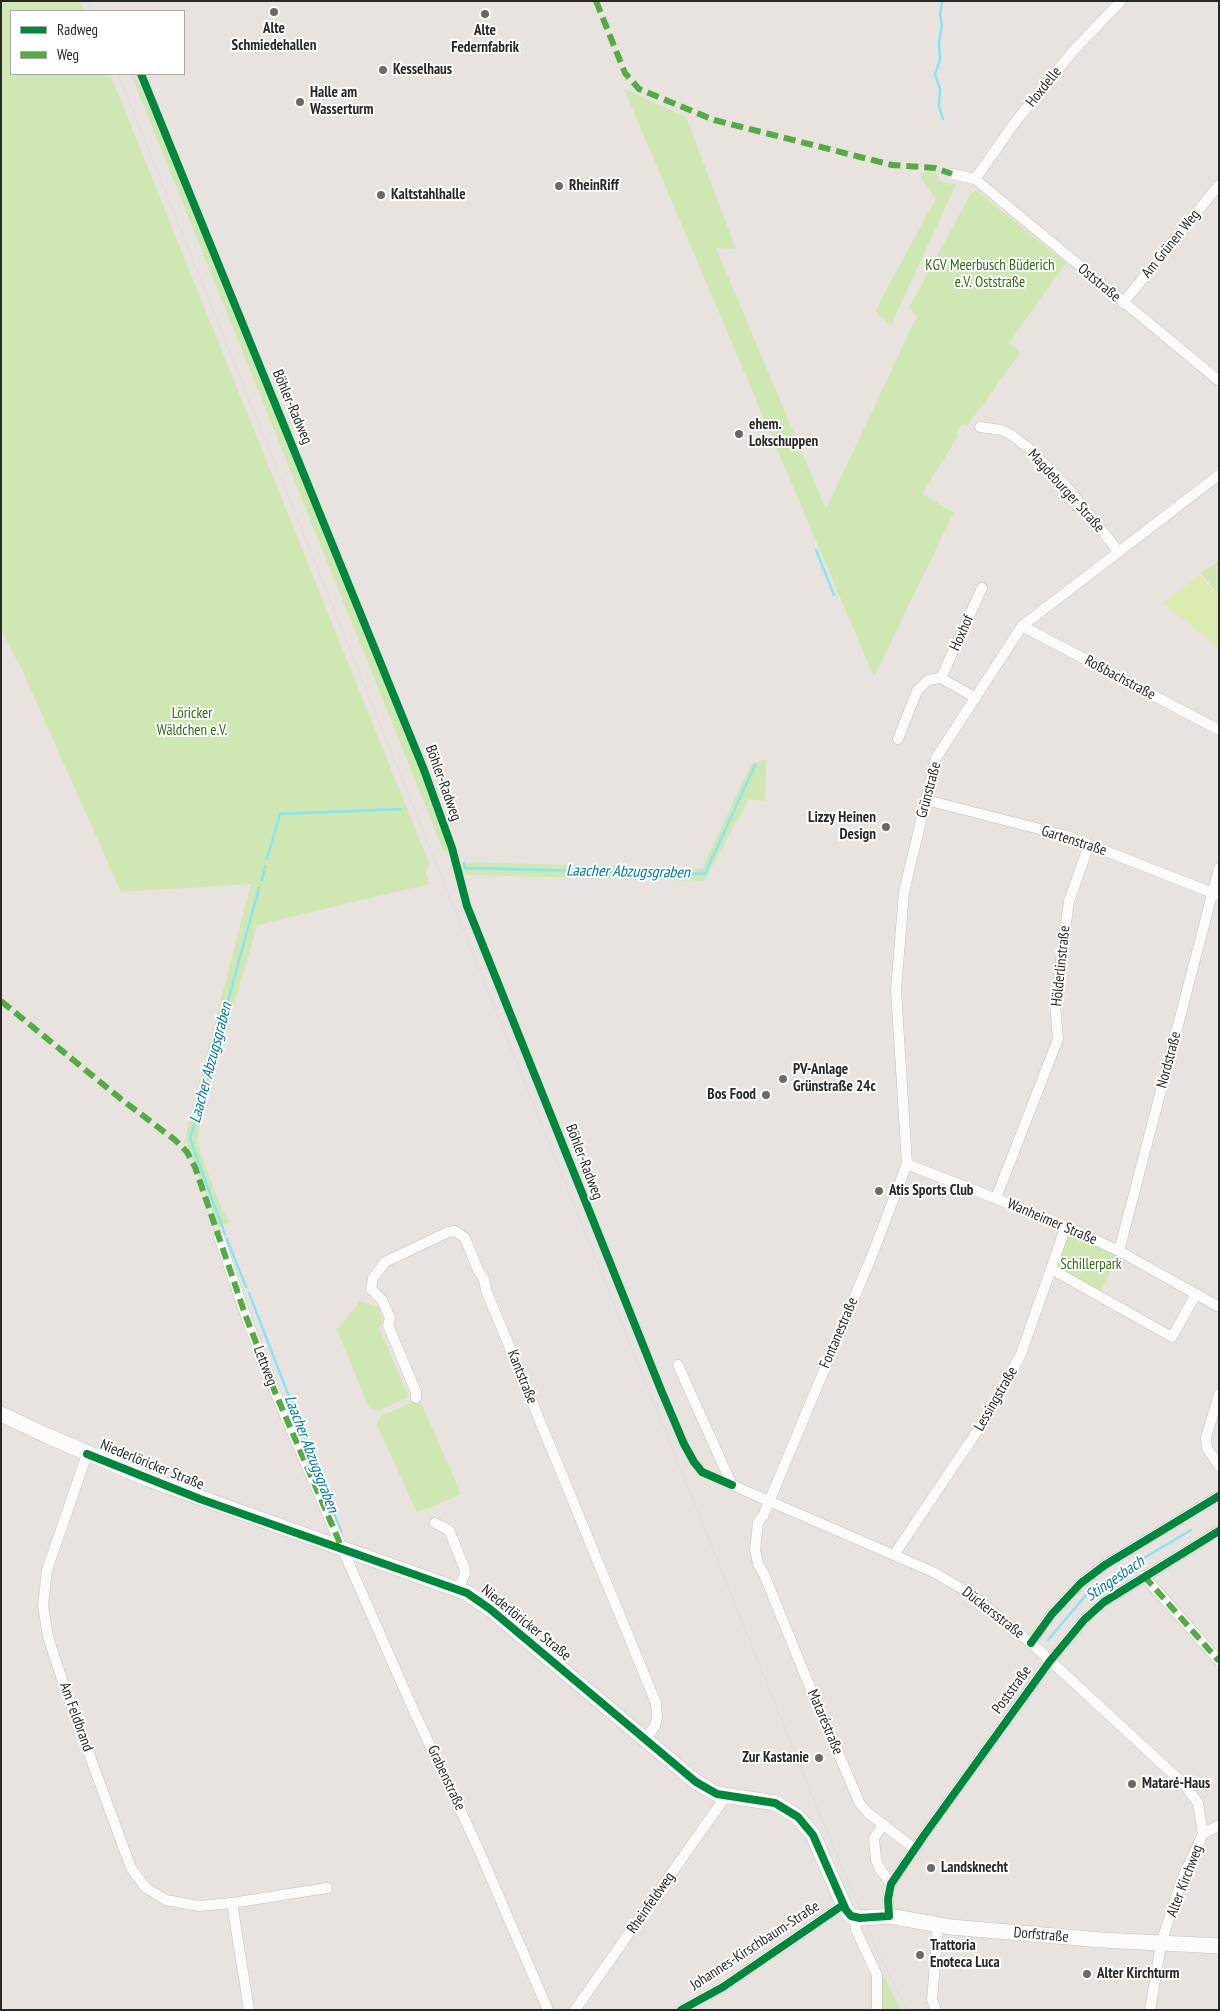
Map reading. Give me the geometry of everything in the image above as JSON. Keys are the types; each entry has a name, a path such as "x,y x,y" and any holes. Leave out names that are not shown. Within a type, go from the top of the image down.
{"main road":[{"name":"Niederlöricker Straße","path":"1,1414 87,1454 200,1499 458,1589 476,1598 696,1782 716,1794 769,1802 790,1811 798,1817 813,1835 848,1914 859,1918"},
{"name":"Dorfstraße","path":"859,1918 889,1916 938,1924 1161,1944 1219,1946"}],"street":[{"name":"Hoxdelle","path":"975,179 1016,121 1074,50 1121,1"},
{"name":"Oststraße","path":"952,174 975,179 1219,381"},
{"name":"Am Grünen Weg","path":"1123,303 1219,185"},
{"name":"Magdeburger Straße","path":"980,427 1001,430 1010,434 1030,449 1066,486 1119,552"},
{"name":"Grünstraße","path":"907,1164 896,990 904,892 936,758 1022,626 1219,475"},
{"name":"Hoxhof","path":"941,678 982,588"},
{"name":"Roßbachstraße","path":"1022,626 1219,730"},
{"path":"898,739 917,691 928,680 941,678 976,698"},
{"name":"Gartenstraße","path":"926,800 1068,836 1216,894"},
{"name":"Hölderlinstraße","path":"996,1198 1058,1039 1055,1004 1069,901 1089,845"},
{"name":"Nordstraße","path":"1119,1252 1216,894 1219,868"},
{"name":"Wanheimer Straße","path":"907,1164 1066,1226 1119,1252 1219,1307"},
{"name":"Fontanestraße","path":"768,1500 871,1258 907,1164"},
{"name":"Lessingstraße","path":"894,1555 988,1415 1021,1354 1066,1226"},
{"name":"Kantstraße","path":"416,1398 416,1392 388,1325 390,1318 382,1300 372,1289 374,1278 385,1262 448,1232 455,1231 465,1238 478,1270 484,1279 486,1290 496,1315 656,1703 656,1726 646,1739"},
{"name":"Lettweg","path":"219,1237 245,1314 275,1392 342,1548"},
{"path":"1051,1269 1172,1337 1196,1294"},
{"path":"678,1365 732,1485 768,1500"},
{"path":"1219,1394 1206,1438 1207,1448 1219,1466"},
{"name":"Am Feldbrand","path":"87,1454 46,1570 43,1605 48,1637 66,1691 131,1868 146,1888 166,1900 199,1906 232,1903 327,1888"},
{"name":"Poststraße","path":"1031,1643 1052,1614 1081,1583 1105,1565 1219,1496"},
{"name":"Mataréstraße","path":"768,1500 758,1522 755,1550 758,1564 764,1574 860,1804 883,1825 915,1848"},
{"name":"Dückersstraße","path":"768,1500 933,1572 971,1594 1031,1643 1184,1784 1198,1803 1203,1834"},
{"path":"435,1523 449,1530 464,1567 465,1574 458,1589"},
{"name":"Poststraße","path":"889,1916 888,1899 891,1884 1050,1660 1093,1611 1144,1576 1219,1531"},
{"name":"Grabenstraße","path":"342,1548 413,1709 478,1848 548,2010"},
{"path":"1144,1576 1219,1661"},
{"name":"Rheinfeldweg","path":"575,2010 726,1796"},
{"path":"883,1825 874,1838 876,1860 880,1870 891,1884"},
{"name":"Alter Kirchweg","path":"1150,2010 1161,1944 1181,1882 1203,1834 1219,1825"},
{"path":"232,1903 249,2010"},
{"name":"Johannes-Kirschbaum-Straße","path":"681,2010 723,1987 843,1905"},
{"path":"859,1918 856,1930 877,1975 877,2010"},
{"path":"936,2010 932,2000 938,1924"}],"green space":[{"name":"Löricker Wäldchen e.V.","path":"5,1 80,1 84,10 10,10 10,75 110,75 429,863 426,873 429,884 257,925 199,1127 198,1139 201,1155 223,1212 230,1222 218,1226 184,1142 251,884 121,892 23,672 1,630 1,3"},
{"path":"131,75 134,75 155,114 421,770 449,848 444,852"},
{"name":"KGV Meerbusch Büderich e.V. Oststraße","path":"624,89 686,117 736,249 716,248 824,505 827,507 917,316 909,308 971,193 977,191 1066,263 1009,343 1020,353 967,426 963,424 956,434 958,436 922,494 954,512 874,677"},
{"path":"935,172 939,180 950,185 956,184 891,325 875,311 936,198 921,179 921,173"},
{"path":"1219,561 1219,595 1201,573"},
{"path":"1200,575 1219,598 1219,648 1163,603"},
{"path":"766,759 765,801 749,799 704,881 469,875 463,873 460,867 471,862 702,869 751,764"},
{"name":"Schillerpark","path":"1068,1232 1118,1256 1100,1293 1055,1268"},
{"path":"360,1301 379,1307 383,1322 379,1328 409,1397 378,1411 369,1407 337,1330"},
{"path":"413,1402 422,1405 461,1494 417,1513 377,1425 380,1416"},
{"path":"883,1975 901,2010 881,2010"}],"waterway":[{"path":"942,1 940,15 942,26 939,42 940,60 935,74 940,89 939,106 943,119"},
{"name":"Laacher Abzugsgraben","path":"816,550 834,595"},
{"name":"Laacher Abzugsgraben","path":"464,863 465,868 705,874 755,765"},
{"name":"Laacher Abzugsgraben","path":"267,859 280,814 401,809"},
{"name":"Laacher Abzugsgraben","path":"262,880 265,866"},
{"name":"Laacher Abzugsgraben","path":"225,1234 190,1139 259,888"},
{"name":"Laacher Abzugsgraben","path":"227,1239 246,1287"},
{"name":"Laacher Abzugsgraben","path":"249,1293 341,1531"},
{"name":"Stingesbach","path":"1048,1640 1086,1595 1117,1574 1191,1530"}],"tram line":[{"path":"89,1 93,10"},
{"path":"118,75 820,1815 876,1947 907,2010"}],"marked path":[{"path":"596,1 625,73 639,89 714,120 892,165 935,168 952,174"},
{"path":"1,1001 121,1099 175,1140 187,1152 195,1167 245,1314 275,1392 342,1548"},
{"path":"1144,1576 1219,1661"}],"cycle path":[{"name":"Böhler-Radweg","path":"141,75 424,770 452,848 467,906 661,1390 684,1444 694,1462 702,1472 732,1485"},
{"path":"87,1454 200,1499 467,1593 490,1609 696,1782 717,1794 775,1803 798,1817 813,1835 846,1910 851,1916 860,1918 889,1916 888,1899 891,1884 1050,1661 1084,1620 1104,1602 1219,1531"},
{"path":"1031,1643 1052,1614 1081,1583 1105,1565 1219,1496"},
{"path":"681,2010 723,1987 843,1905"}],"place":[{"name":"Alte Schmiedehallen","path":"274,12"},
{"name":"Alte Federnfabrik","path":"485,14"},
{"name":"Kesselhaus","path":"383,70"},
{"name":"Halle am Wasserturm","path":"300,102"},
{"name":"RheinRiff","path":"559,186"},
{"name":"Kaltstahlhalle","path":"381,195"},
{"name":"ehem. Lokschuppen","path":"739,434"},
{"name":"Lizzy Heinen Design","path":"886,827"},
{"name":"PV-Anlage Grünstraße 24c","path":"783,1079"},
{"name":"Bos Food","path":"766,1095"},
{"name":"Atis Sports Club","path":"879,1191"},
{"name":"Zur Kastanie","path":"819,1758"},
{"name":"Mataré-Haus","path":"1132,1784"},
{"name":"Landsknecht","path":"931,1868"},
{"name":"Trattoria Enoteca Luca","path":"920,1955"},
{"name":"Alter Kirchturm","path":"1087,1974"}]}
